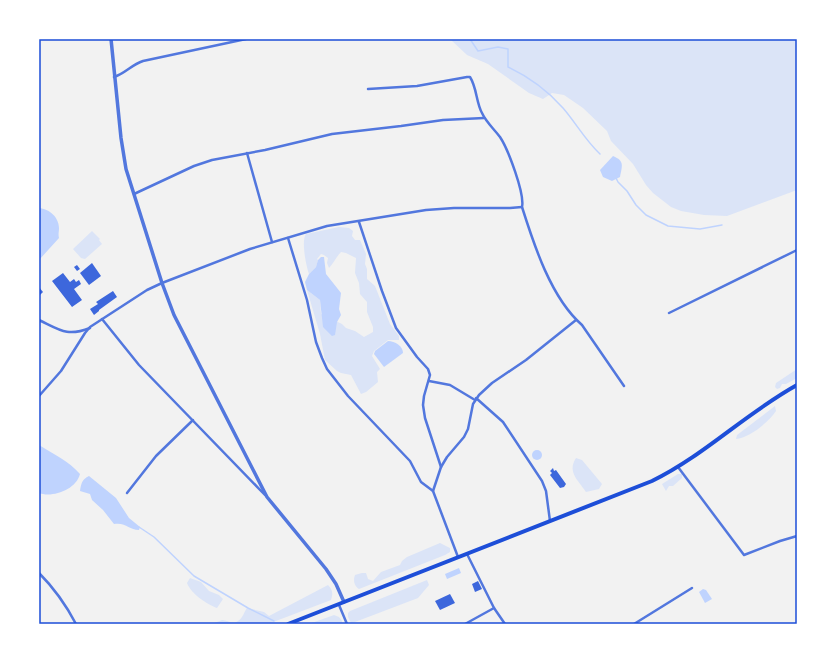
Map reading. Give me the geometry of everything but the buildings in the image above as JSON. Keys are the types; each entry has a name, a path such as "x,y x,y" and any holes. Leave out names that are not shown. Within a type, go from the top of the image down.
{"main road":[{"path":"288,624 645,484 678,467 767,404 797,385"}],"street":[{"path":"111,39 114,77 125,160 162,283 174,315 267,498"},
{"path":"114,77 122,74 132,65 143,61 246,39"},
{"path":"368,89 417,86 470,77 484,118 501,138 508,154 519,183 524,202 522,207 533,240 553,288 576,320 582,325 624,386"},
{"path":"134,194 194,166 212,160 332,134 443,120 484,118"},
{"path":"247,153 272,242"},
{"path":"39,320 64,332 80,332 102,320 147,290 162,283 250,249 327,226 426,210 522,207"},
{"path":"359,222 396,328 417,357 428,369 430,375 423,405 429,430 441,467"},
{"path":"288,238 307,300 316,342 327,369 348,396 410,461 421,482 433,491 458,557"},
{"path":"669,313 797,250"},
{"path":"102,320 139,365 267,498 326,569 336,584 344,602"},
{"path":"433,491 441,467 464,437 468,429 475,399 492,383 526,360 576,320"},
{"path":"39,396 61,371 90,327"},
{"path":"429,381 450,385 475,399 503,422 542,481 546,491 550,522"},
{"path":"127,493 156,456 192,420"},
{"path":"678,467 744,554 797,536"},
{"path":"467,554 494,608 505,624"},
{"path":"39,572 53,587 68,608 76,624"},
{"path":"636,624 692,588"},
{"path":"339,604 347,624"},
{"path":"465,624 494,608"}],"shaded area":[{"path":"450,39 797,39 797,190 727,216 704,215 681,211 671,207 653,193 646,185 633,164 611,141 607,131 583,108 564,95 552,93 543,99 529,93 488,64 467,55"},
{"path":"339,227 349,228 353,231 352,236 355,240 360,240 366,254 365,264 367,269 367,279 375,286 390,324 399,336 399,340 388,340 374,351 372,356 380,369 377,372 378,382 366,392 361,394 351,375 337,371 325,360 320,334 307,290 320,300 321,314 364,337 373,332 373,327 367,312 367,302 360,294 359,283 355,273 356,258 341,252 329,268 327,263 328,258 321,254 317,259 316,267 309,274 305,259 304,247 306,234"},
{"path":"92,231 100,239 99,240 102,244 85,259 81,258 73,249"},
{"path":"797,369 797,378 786,384 782,384 780,388 777,389 775,387 776,383"},
{"path":"775,406 776,411 764,424 753,433 736,439 737,435"},
{"path":"576,458 582,460 602,484 599,489 586,492 577,480 573,472"},
{"path":"678,474 682,474 682,478 673,486 669,486 666,491 662,484"},
{"path":"440,543 450,548 450,552 359,589 355,585 355,575 366,573 368,579 373,581 381,572 400,565 407,557"},
{"path":"190,578 201,582 209,591 219,595 223,599 217,608 204,601 192,591 187,583"},
{"path":"427,580 429,585 418,598 351,623 348,617 348,613 350,611"},
{"path":"328,585 332,592 331,600 268,624 212,624 222,620 236,622 241,618 247,608 264,612 269,616"},
{"path":"334,615 339,617 342,624 309,624"}],"water":[{"path":"613,156 621,162 622,167 620,177 612,181 603,177 600,170"},
{"path":"39,208 53,214 57,220 59,224 59,238 39,260"},
{"path":"321,257 324,257 326,274 341,293 339,309 341,315 337,322 335,335 332,336 323,327 320,300 307,290 305,282"},
{"path":"388,341 398,344 402,348 403,353 384,367 374,354 375,351"},
{"path":"39,445 66,461 80,474 78,480 69,488 57,493 39,493"},
{"path":"535,450 539,450 541,451 541,459 535,460 532,457 532,453"},
{"path":"89,476 116,498 129,518 140,527 139,530 122,524 114,524 103,510 92,500 90,494 80,491 82,482"},
{"path":"459,568 461,573 447,579 445,574"},
{"path":"703,589 706,590 712,599 705,603 699,592"}],"waterway":[{"path":"470,39 478,51 498,47 508,49 508,67 523,75 551,95 600,154"},
{"path":"616,178 636,205 646,215 668,226 700,229 722,225"},
{"path":"139,527 154,537 194,576 248,608 274,621"}]}
